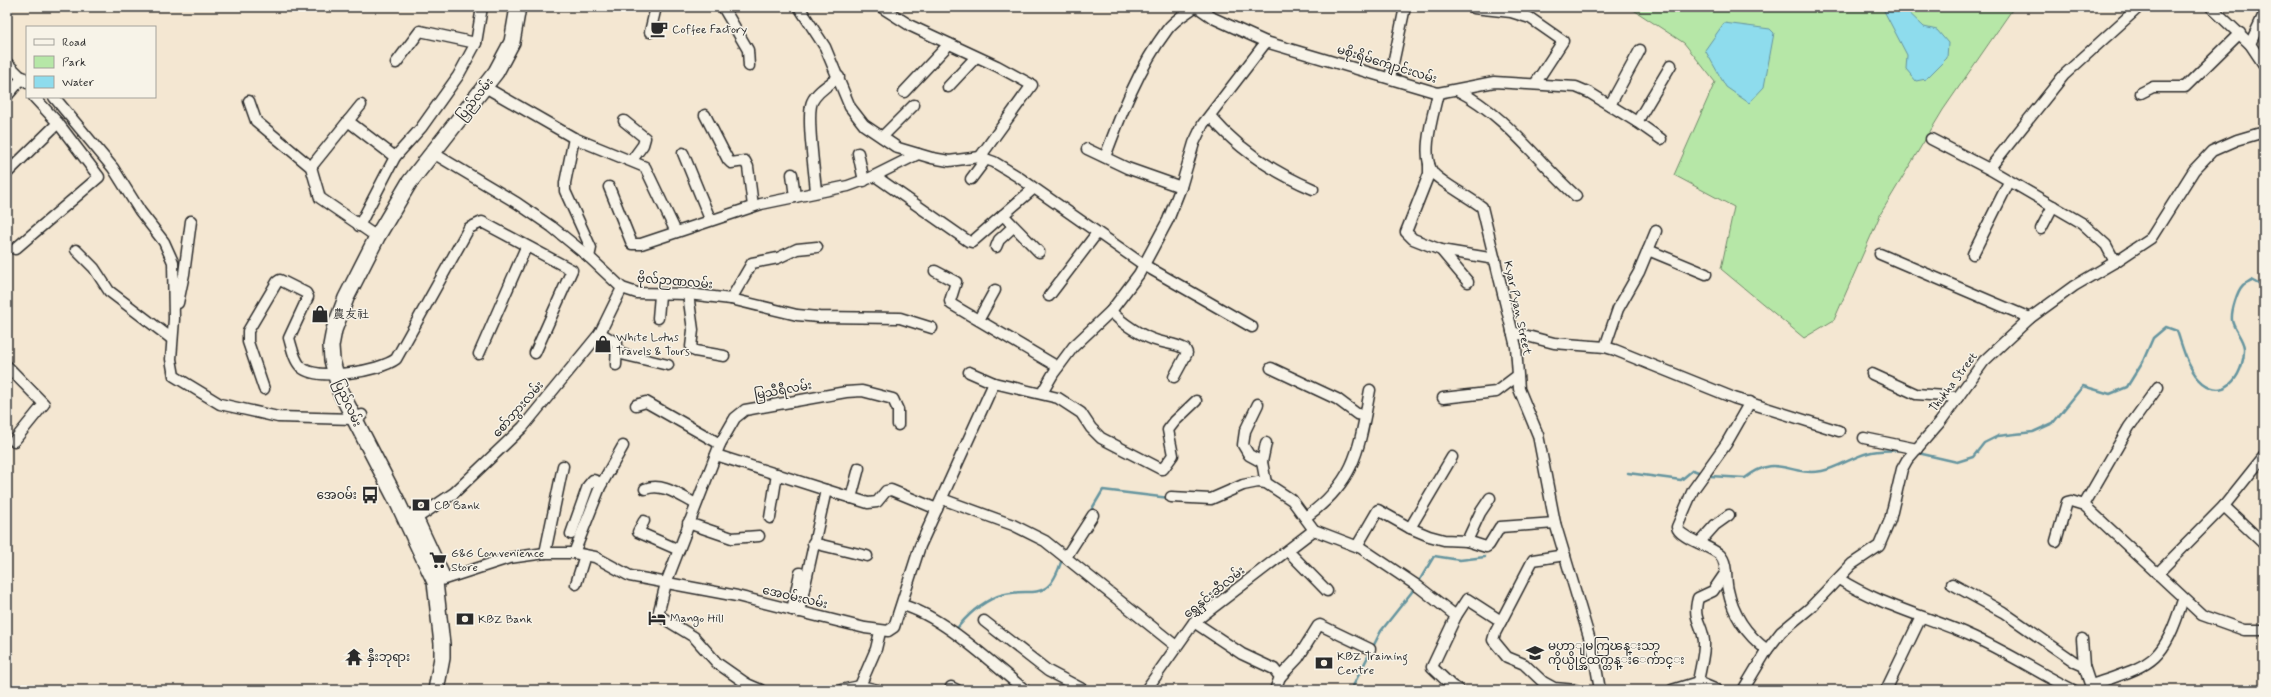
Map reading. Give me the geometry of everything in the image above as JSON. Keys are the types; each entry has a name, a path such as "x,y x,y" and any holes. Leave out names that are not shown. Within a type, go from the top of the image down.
{"highway":[{"name":"ပြည်လမ်း","path":"489,89 512,42 518,7"},
{"name":"ပြည်လမ်း","path":"445,690 450,658 450,643 439,581 412,522 397,501 358,417 340,391 340,347 343,332 354,302 400,214 437,155 513,61 525,29 527,7"},
{"name":"ပြည်လမ်း","path":"340,374 332,360 334,330 346,298 377,237 409,183 437,155"},
{"name":"ပြည်လမ်း","path":"436,690 442,658 439,581"}],"street":[{"path":"359,226 395,157 421,128 458,76 476,43 482,7"},
{"path":"645,7 656,8 650,32"},
{"path":"723,7 748,50 749,66"},
{"path":"799,7 825,47 850,106 864,125 898,148 918,154 949,160 983,158 1017,176 1144,265 1252,327"},
{"path":"881,7 911,26 1032,85 983,158 971,179"},
{"path":"1105,157 1128,102 1149,58 1167,30 1183,15 1196,7"},
{"name":"မစိုးရိမ်ကျောင်းလမ်း","path":"1196,7 1213,18 1266,42 1438,93 1494,82 1576,87 1610,105 1661,139"},
{"path":"1390,78 1404,7"},
{"path":"1989,169 2064,75 2139,7"},
{"path":"2211,7 2250,44 2264,66"},
{"path":"1474,8 1510,12 1530,18 1563,41 1535,84"},
{"path":"2250,44 2264,14"},
{"path":"396,63 420,31 476,43"},
{"path":"2141,93 2153,87 2185,87 2240,33"},
{"path":"1042,393 1058,367 1073,347 1111,311 1132,285 1168,220 1181,187 1194,143 1203,124 1266,42"},
{"path":"904,92 949,44"},
{"path":"1610,105 1640,50"},
{"path":"948,87 976,57"},
{"path":"7,62 25,80 9,90"},
{"path":"1637,122 1671,65"},
{"path":"816,192 811,120 812,103 821,91 839,77"},
{"path":"489,89 574,138 632,160 646,167 676,232"},
{"path":"1457,90 1487,108 1509,128 1576,196"},
{"name":"Kyar Pyan Street","path":"1438,93 1427,147 1429,160 1434,173 1482,207 1489,241 1495,259 1516,347 1519,389 1538,434 1543,452 1556,523 1593,650 1600,690"},
{"path":"15,249 100,177 58,123 35,98"},
{"path":"55,98 113,168 140,211 164,242 173,262 174,319 171,359 174,376 220,404 278,417 358,417"},
{"path":"249,101 256,120 311,167 320,198 377,237"},
{"path":"311,167 361,105"},
{"path":"882,137 914,105"},
{"path":"706,115 728,160 732,163 745,162 748,167 753,206"},
{"path":"1210,116 1226,135 1269,168 1313,189"},
{"path":"348,121 395,157"},
{"path":"624,121 645,138 644,145 632,160"},
{"path":"7,173 58,123"},
{"name":"Thukha Street","path":"1743,690 1767,650 1781,632 1810,608 1852,564 1879,546 1890,520 1902,469 1912,453 1917,449 1958,397 1984,361 2030,318 2074,286 2115,262 2151,238 2201,161 2212,151 2264,132"},
{"path":"574,138 565,182 565,191 590,248 589,256"},
{"path":"1931,139 1989,169 2082,223 2106,245 2115,262"},
{"path":"1087,149 1127,168 1181,187"},
{"path":"683,153 710,219"},
{"path":"858,153 864,181"},
{"path":"609,187 632,244 641,244 710,219 753,206 864,181 918,154"},
{"name":"ဗိုလ်ဉာဏလမ်း","path":"437,155 517,202 589,256 622,288 637,293 660,295 688,294 731,299 796,315 819,317 900,318 932,328"},
{"path":"1429,160 1429,174 1406,232 1413,240 1441,250 1495,259"},
{"path":"792,174 795,197"},
{"path":"875,176 968,241 972,242 1033,188"},
{"path":"1973,254 2009,182"},
{"path":"2041,229 2053,206"},
{"path":"1003,215 1013,227 1039,252"},
{"path":"174,319 184,274 191,221"},
{"path":"264,389 248,342 248,332 277,282 280,280 306,293 308,297 289,338 293,353 301,367 310,372 340,374 369,371 388,365 396,359 469,228 482,222 526,247 572,270 534,353"},
{"path":"996,247 999,240 1013,227"},
{"path":"1605,347 1618,309 1639,272 1656,231"},
{"path":"1049,296 1097,233"},
{"path":"479,354 526,247"},
{"path":"731,299 752,263 778,258 805,247 817,247"},
{"path":"76,250 94,268 109,291 172,339"},
{"path":"1441,250 1468,282"},
{"path":"1648,250 1706,274"},
{"path":"1880,254 2030,318"},
{"path":"935,271 956,282 950,301 951,304 979,319 1058,367"},
{"name":"စော်ဘွားလမ်း","path":"412,522 454,493 511,440 600,332 622,288"},
{"path":"979,319 995,290"},
{"path":"688,294 693,330 691,347 695,351 724,356"},
{"path":"658,318 660,295"},
{"path":"1111,311 1116,317 1150,338 1160,342 1169,342 1185,349 1187,353 1174,377"},
{"path":"600,332 617,343 616,365"},
{"path":"1512,332 1554,343 1605,347 1802,421 1838,431"},
{"path":"617,353 668,365"},
{"path":"7,366 44,404 14,441"},
{"path":"1271,368 1337,399 1357,414 1365,415"},
{"path":"969,372 994,383 1042,393 1071,406 1101,438 1160,469 1163,469 1173,455 1168,430 1175,421 1196,401"},
{"path":"1872,374 1916,394 1958,397"},
{"path":"1443,398 1496,392 1517,376"},
{"path":"860,686 876,649 880,632 888,631 894,627 920,546 994,383"},
{"path":"2084,505 2129,427 2158,387"},
{"path":"1306,517 1333,495 1343,484 1358,449 1370,390"},
{"name":"မြသီရီလမ်း","path":"748,687 717,663 694,637 658,616 666,583 688,523 720,444 735,418 745,410 846,392 862,391 893,399 898,410 898,425"},
{"path":"636,405 646,402 720,444"},
{"path":"1750,402 1726,444 1693,490 1681,514 1678,530 1719,554 1723,559 1728,590 1736,615 1748,632 1767,650"},
{"path":"1258,404 1245,431 1243,445 1249,455 1262,462"},
{"path":"1864,438 1917,449"},
{"path":"1266,443 1262,462 1266,483"},
{"path":"574,553 602,483 623,446"},
{"path":"716,455 868,503 877,502 886,491 891,490 937,509"},
{"path":"2157,574 2224,506 2264,456"},
{"path":"1410,528 1452,457"},
{"path":"545,553 563,466"},
{"path":"851,498 859,468"},
{"path":"770,518 777,474"},
{"path":"571,534 588,486 593,480 602,483"},
{"path":"1171,498 1211,499 1243,485 1258,482 1266,483 1292,500 1306,517 1314,530 1357,546 1416,585 1456,616"},
{"path":"645,489 653,486 665,488 696,504"},
{"path":"795,611 826,490"},
{"path":"1467,541 1477,518 1490,498"},
{"path":"942,499 1028,532 1064,554 1176,646"},
{"path":"2056,541 2067,502 2072,501 2084,505 2183,600 2210,620 2244,630 2264,630"},
{"path":"2224,506 2264,544"},
{"path":"1357,546 1378,510 1410,528 1444,540 1467,541 1488,547 1500,527 1556,523"},
{"path":"1064,554 1093,515"},
{"path":"1699,543 1715,525 1729,515"},
{"path":"644,520 638,532 678,550"},
{"path":"688,523 732,538 759,536"},
{"name":"ရွှေနှင်းဆီလမ်း","path":"1146,690 1194,622 1314,530"},
{"path":"813,543 867,556"},
{"path":"1288,551 1327,591"},
{"name":"အေဝမ်းလမ်း","path":"439,581 509,558 545,553 574,553 594,557 630,576 737,596 880,632"},
{"path":"576,584 585,555"},
{"path":"1565,555 1533,560 1494,633 1493,640 1508,657 1524,664 1536,678 1559,689 1576,690"},
{"path":"1698,682 1704,639 1696,619 1696,606 1698,598 1713,592 1726,572"},
{"path":"795,611 800,573"},
{"path":"1839,578 1921,617 1968,634 1995,647 2072,690"},
{"path":"1952,584 2003,612 2075,662 2084,666"},
{"path":"1453,689 1432,667 1456,616 1467,599 1501,621"},
{"path":"2082,639 2084,666 2092,688 2142,667 2155,658 2166,645 2173,630 2183,600"},
{"path":"902,605 926,614 942,624 1025,690"},
{"path":"1886,690 1921,617"},
{"path":"984,621 1048,671 1082,690"},
{"path":"1194,622 1242,654 1274,669 1280,677"},
{"path":"1275,690 1280,677 1298,658 1320,625 1370,649"},
{"path":"1672,690 1698,682 1717,690"},
{"path":"841,690 860,686 878,690"},
{"path":"748,687 761,690"},
{"path":"950,690 951,687 958,690"}],"green space":[{"path":"1629,7 2014,7 1943,110 1881,213 1834,320 1804,338 1721,269 1734,207 1674,175 1715,82 1684,43"}],"water":[{"path":"1882,7 1903,7 1924,27 1937,30 1948,43 1947,58 1926,79 1916,81 1906,69 1907,55"},
{"path":"1724,23 1770,29 1774,33 1764,87 1749,103 1726,87 1705,50"}],"waterway":[{"path":"1918,453 1957,462 1973,457 1984,443 1998,436 2033,432 2053,423 2083,386 2110,394 2127,387 2143,361 2153,338 2166,327 2177,331 2190,366 2193,372 2203,383 2212,388 2220,389 2227,386 2238,374 2244,357 2243,344 2232,320 2233,307 2237,296 2243,285 2251,280 2264,287"},
{"path":"1710,476 1745,478 1756,470 1775,466 1800,471 1822,471 1868,453 1901,450"},
{"path":"1628,473 1681,480 1693,470 1701,473"},
{"path":"1090,512 1103,490 1169,498"},
{"path":"1418,583 1434,556 1460,560 1485,557"},
{"path":"955,631 974,610 998,596 1044,589 1050,584 1062,559"},
{"path":"1351,690 1381,631 1415,588"}],"place":[{"name":"Coffee Factory","path":"659,29"},
{"name":"農友社","path":"320,314"},
{"name":"White Lotus Travels & Tours","path":"603,344"},
{"name":"အေဝမ်း","path":"370,495"},
{"name":"CB Bank","path":"421,505"},
{"name":"G&G Convenience Store","path":"438,560"},
{"name":"Mango Hill","path":"657,618"},
{"name":"KBZ Bank","path":"465,619"},
{"name":"မဟာျမကြၽန္းသာ ကိုယ္ပိုင္အထက္တန္းေက်ာင္း","path":"1535,653"},
{"name":"နှီးဘုရား","path":"354,657"},
{"name":"KBZ Training Centre","path":"1324,663"}]}
